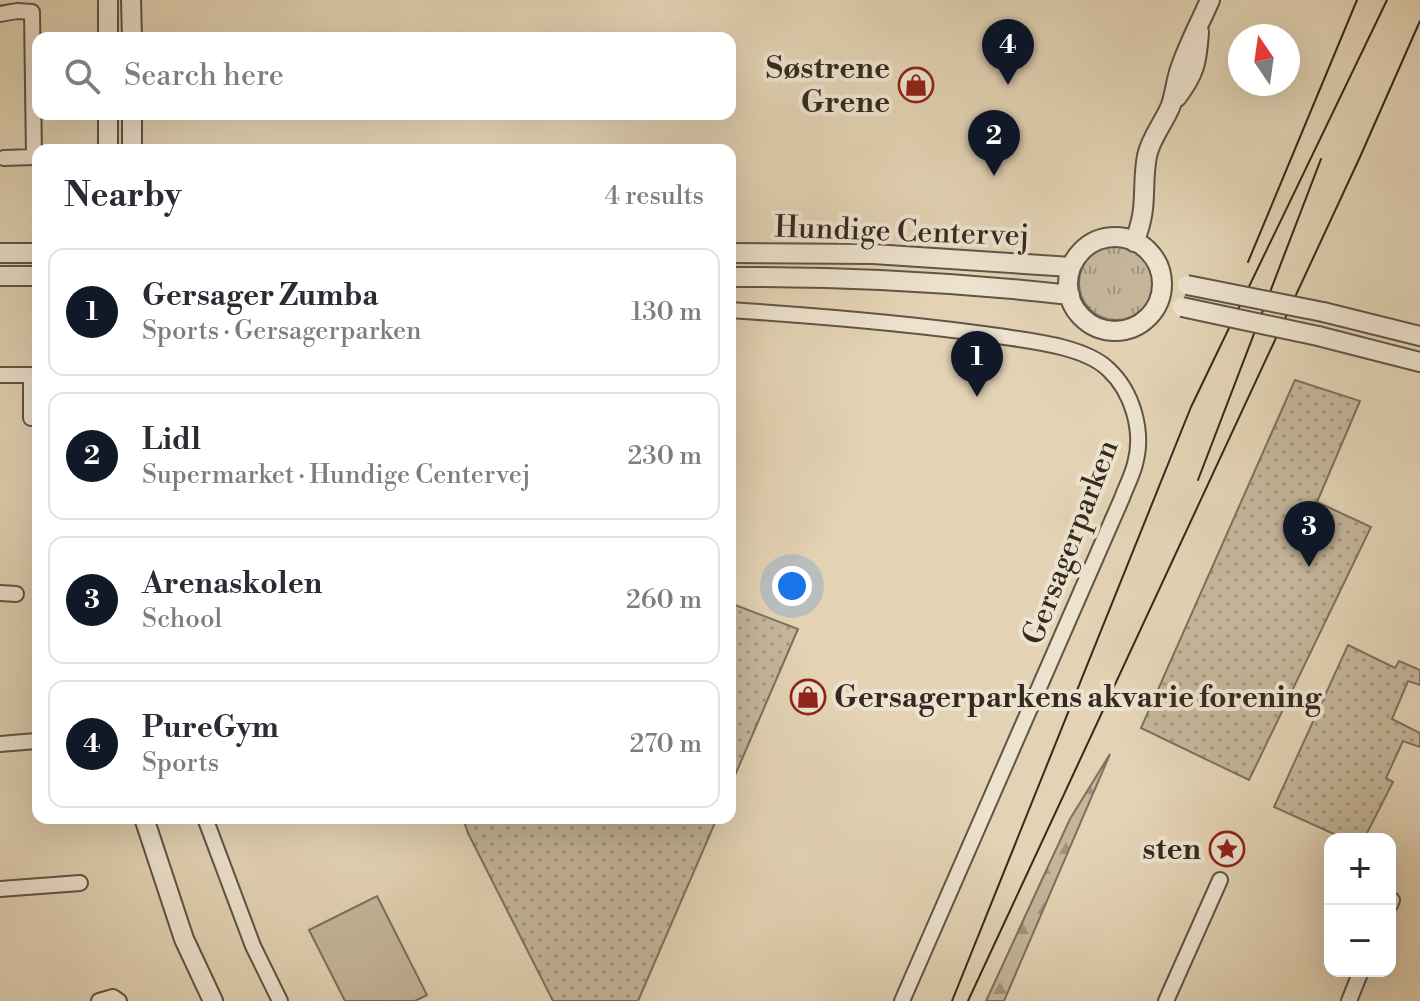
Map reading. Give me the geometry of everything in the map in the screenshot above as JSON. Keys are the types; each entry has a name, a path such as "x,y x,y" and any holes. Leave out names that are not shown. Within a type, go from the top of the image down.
{"street":[{"path":"108,0 108,32"},
{"path":"131,0 132,32"},
{"path":"1134,242 1142,224 1146,198 1147,157 1172,102 1179,70 1210,0"},
{"path":"0,14 36,6 36,32"},
{"path":"34,120 34,144"},
{"path":"108,120 108,144"},
{"path":"132,120 132,144"},
{"path":"4,158 32,157"},
{"path":"1114,238 1134,242 1154,257 1162,280 1158,305 1149,317 1125,330 1110,331 1096,327 1084,320 1075,309 1068,281 1071,267 1094,242 1114,238"},
{"path":"0,253 32,253"},
{"name":"Hundige Centervej","path":"736,253 873,254 1071,267"},
{"path":"0,276 32,276"},
{"name":"Hundige Centervej","path":"736,277 906,280 1070,295"},
{"path":"1162,280 1323,312 1420,336"},
{"path":"1158,305 1182,307 1318,336 1420,362"},
{"name":"Gersagerparken","path":"736,310 951,329 1067,349 1107,367 1129,399 1136,421 1139,439 1135,465 1122,498 902,1001"},
{"path":"0,375 31,375 31,418"},
{"path":"0,593 16,594"},
{"path":"0,744 32,741"},
{"path":"146,824 184,939 213,1001"},
{"path":"207,824 253,946 280,1001"},
{"path":"1166,1001 1220,880"},
{"path":"0,889 80,883"},
{"path":"1349,1001 1359,977"},
{"path":"99,1001 113,997 119,1001"}],"green space":[{"path":"1123,246 1143,256 1151,269 1151,297 1143,310 1130,318 1109,320 1089,310 1081,297 1079,276 1089,256 1102,248"},
{"path":"1295,380 1360,401 1317,502 1371,527 1249,780 1141,728"},
{"path":"736,605 798,629 736,773"},
{"path":"1348,645 1395,668 1399,661 1420,670 1420,685 1408,681 1392,719 1420,733 1420,747 1403,741 1386,778 1393,782 1367,833 1332,833 1274,807"},
{"path":"1110,754 1004,1001 986,1001 1070,819"},
{"path":"465,824 714,824 638,1001 553,1001"},
{"path":"377,896 427,995 415,1001 345,1001 309,930"}],"tram line":[{"path":"1248,262 1357,0"},
{"path":"952,1001 1191,407 1387,0"},
{"path":"968,1001 1360,157 1420,21"},
{"path":"1198,480 1321,159"}],"place":[{"name":"Søstrene Grene","path":"916,85"},
{"name":"PureGym","path":"1008,85"},
{"name":"Lidl","path":"994,176"},
{"name":"Gersager Zumba","path":"977,397"},
{"name":"Arenaskolen","path":"1309,567"},
{"name":"Gersagerparkens akvarie forening","path":"808,697"},
{"name":"sten","path":"1227,849"}]}
